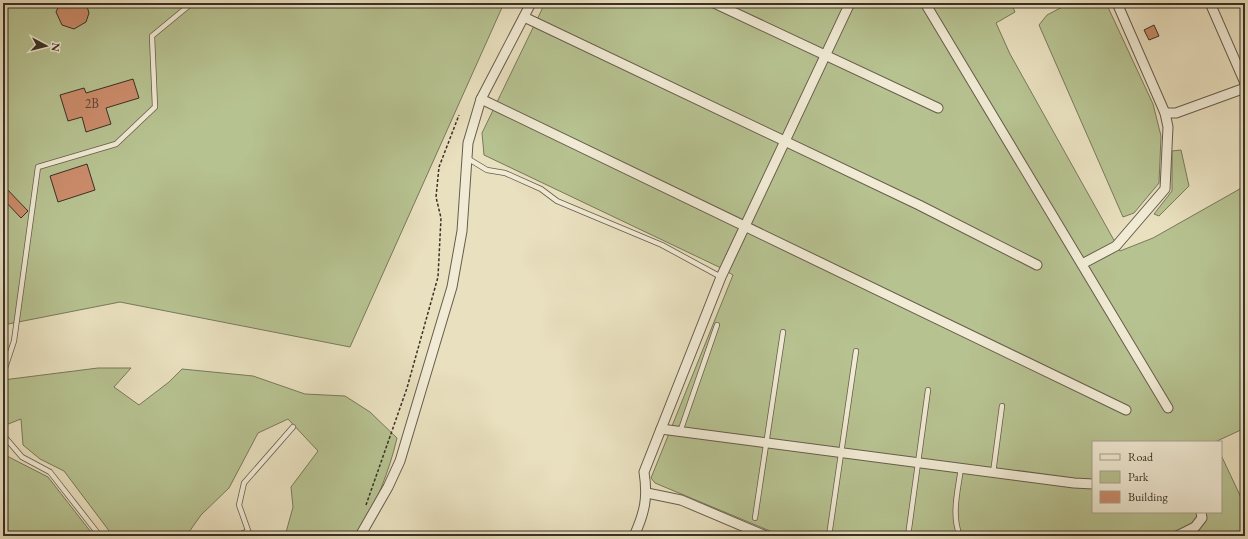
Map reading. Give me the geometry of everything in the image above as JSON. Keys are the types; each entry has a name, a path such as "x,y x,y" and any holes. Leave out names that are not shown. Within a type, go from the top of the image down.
{"street":[{"path":"360,536 388,487 400,461 452,287 462,231 468,143 481,99 531,3"},
{"path":"714,3 938,108"},
{"path":"634,536 641,521 647,493 644,472 721,277 850,3"},
{"path":"926,3 1168,408"},
{"path":"1082,264 1116,246 1166,189 1168,127 1165,114 1117,3"},
{"path":"1210,3 1245,83"},
{"path":"524,17 919,205 1037,265"},
{"path":"1165,114 1176,113 1245,88"},
{"path":"481,99 745,228 1126,410"},
{"path":"661,429 993,473 1092,484"},
{"path":"647,493 681,500 766,536"},
{"path":"1177,536 1196,527 1202,518 1201,513"}],"lane":[{"path":"3,374 14,341 38,167 116,144 155,107 152,36 192,3"},
{"path":"467,158 487,170 505,173 541,189 558,201 662,246 721,277"},
{"path":"680,432 717,325"},
{"path":"755,518 768,443 783,332"},
{"path":"829,536 856,351"},
{"path":"908,536 928,390"},
{"path":"993,473 1002,406"},
{"path":"237,536 249,533 240,505 244,483 293,427"},
{"path":"3,435 22,458 50,472 100,536"},
{"path":"960,536 957,529 955,508 961,468"}],"path":[{"path":"366,507 407,388 438,277 441,218 436,197 439,167 459,115"}],"green space":[{"path":"3,3 504,3 350,347 120,302 3,325"},
{"path":"545,3 1011,3 1015,12 996,23 1010,54 1120,251 1153,238 1245,186 1245,428 1217,441 1092,441 1092,513 1222,513 1222,457 1245,506 1245,536 782,536 655,483 651,478 733,275 484,155 482,133"},
{"path":"1070,3 1106,3 1153,104 1161,136 1159,183 1134,213 1123,217 1039,25 1047,15"},
{"path":"1181,150 1189,186 1159,216 1154,214 1172,191 1172,151"},
{"path":"98,368 131,368 114,387 139,405 169,382 182,369 253,376 305,394 345,396 370,412 397,438 390,464 381,488 359,536 285,536 293,507 291,487 318,451 288,419 258,433 229,488 201,515 189,532 191,536 113,536 64,471 40,459 23,445 21,419 3,426 3,380"},
{"path":"3,454 48,477 94,536 3,536"}],"building":[{"path":"60,3 86,3 89,13 86,22 74,29 62,25 56,12"},
{"path":"1154,25 1159,36 1149,40 1144,30"},
{"path":"133,79 139,98 106,108 111,124 86,132 82,117 68,121 60,95 84,88 86,93"},
{"path":"87,164 95,190 58,202 50,176"},
{"path":"3,185 28,211 21,218 3,199"}]}
